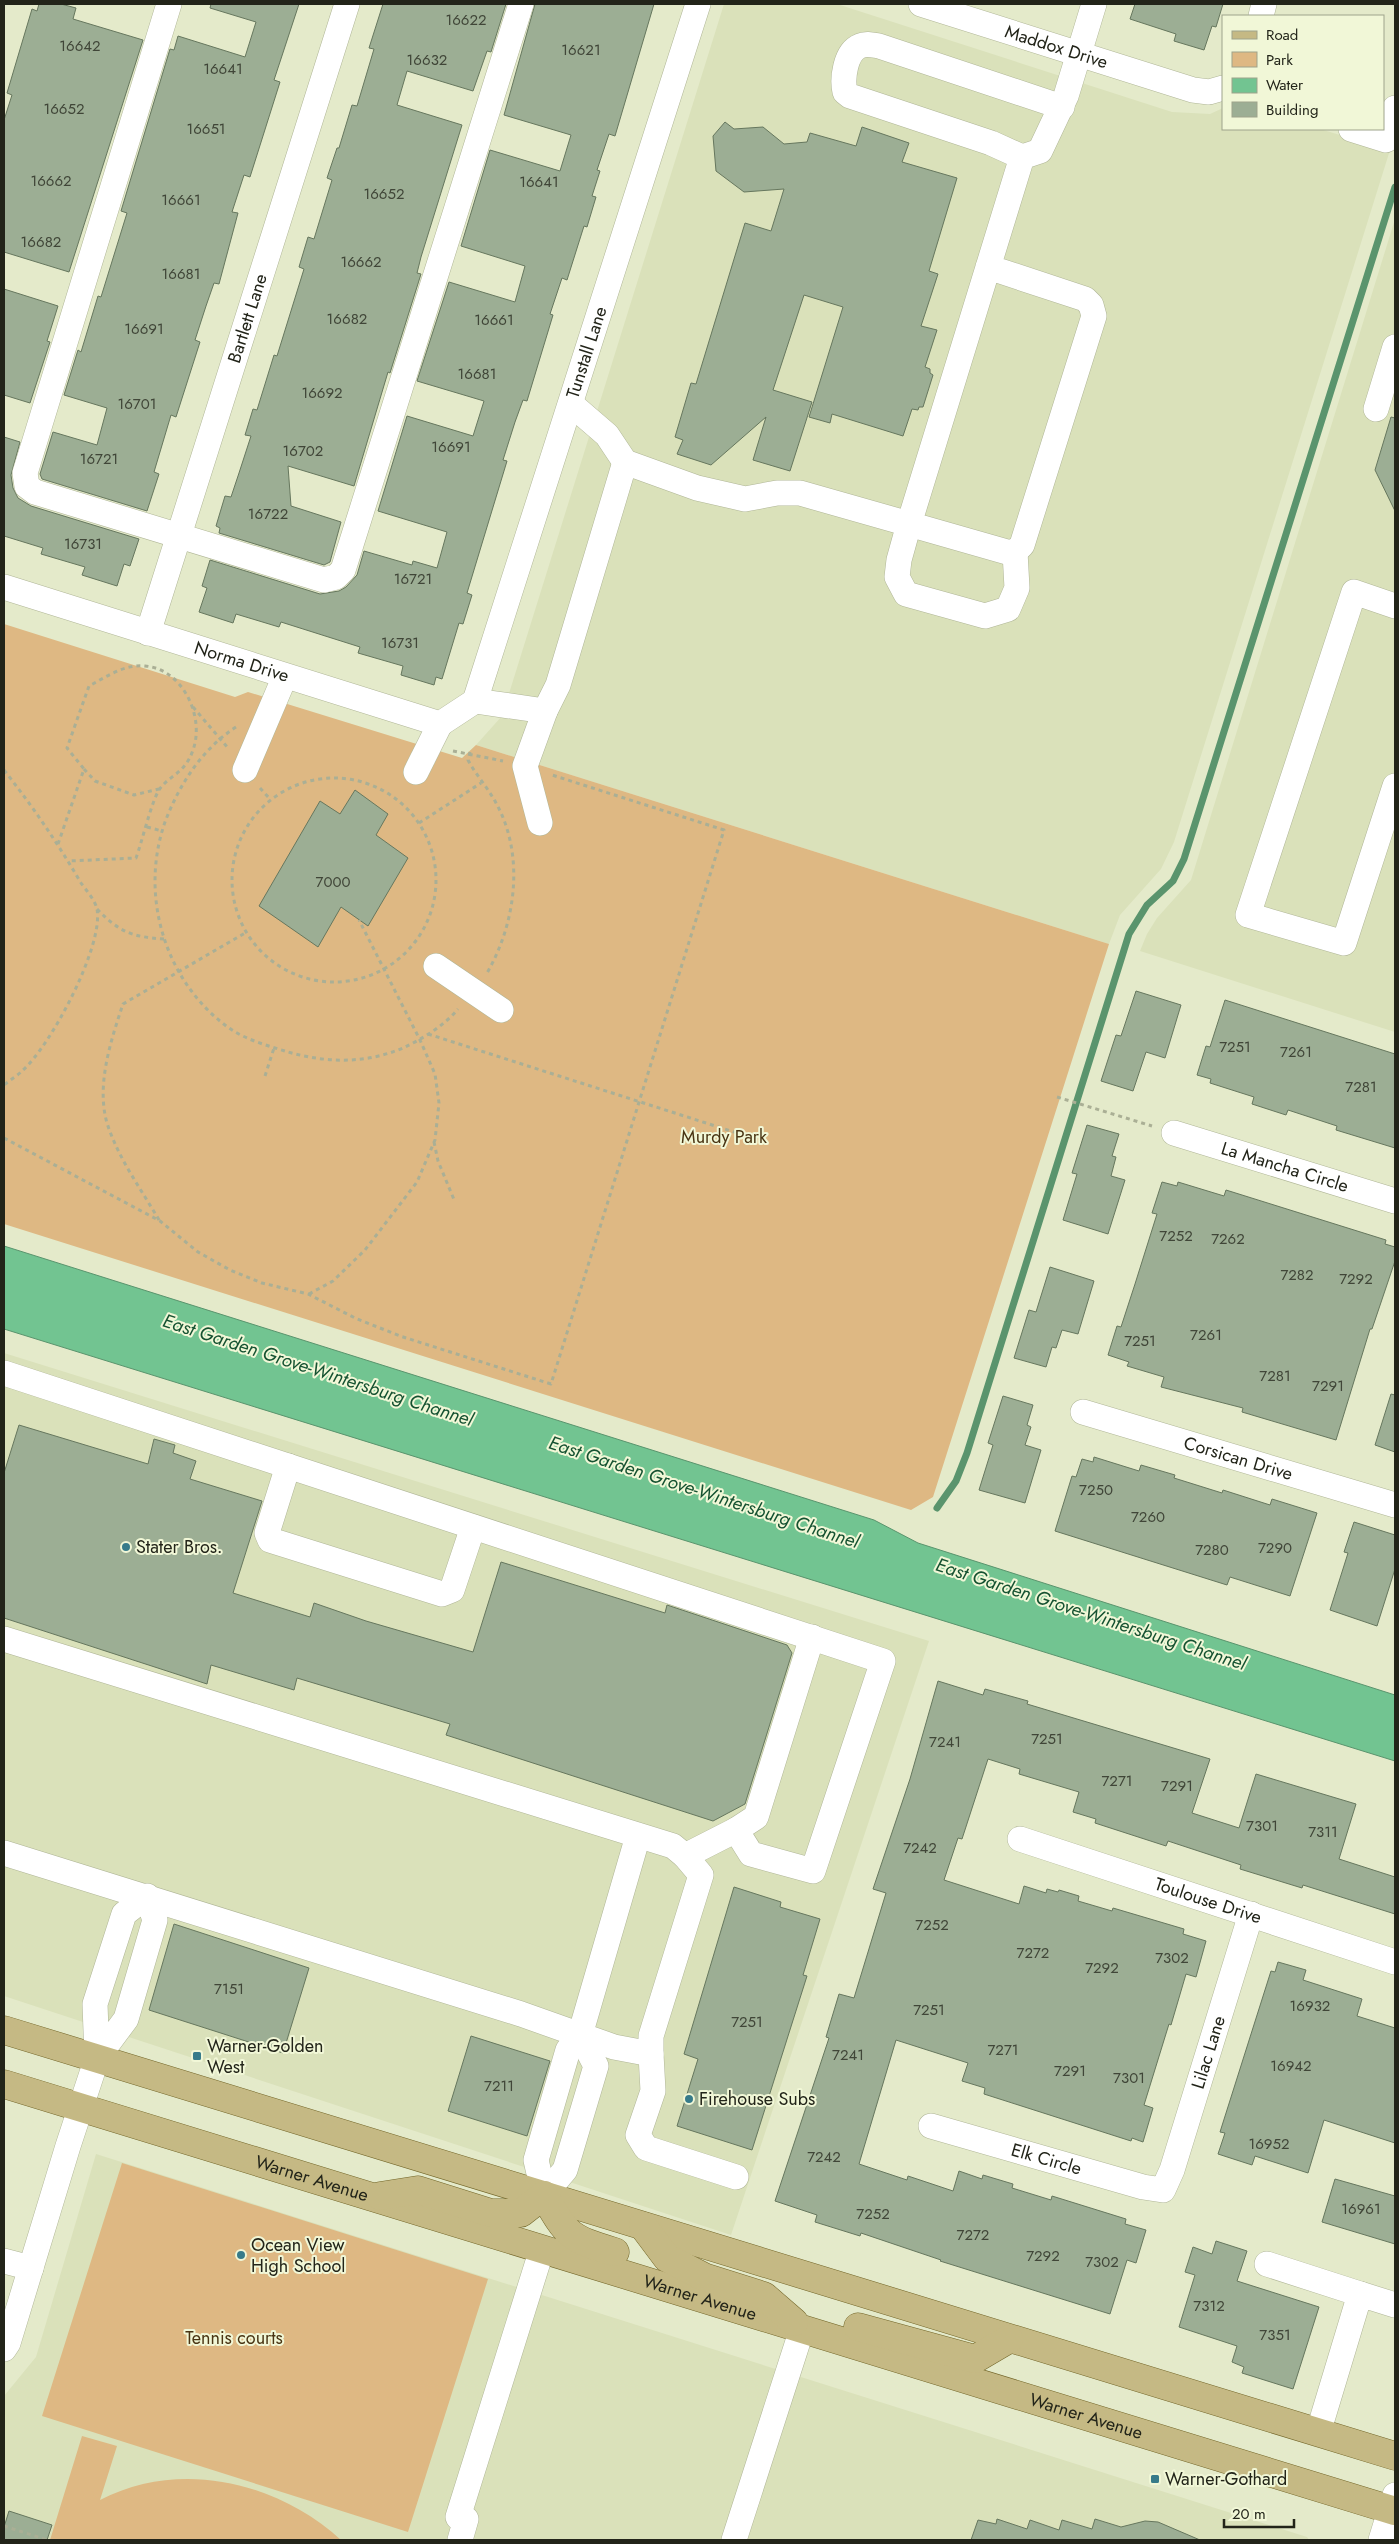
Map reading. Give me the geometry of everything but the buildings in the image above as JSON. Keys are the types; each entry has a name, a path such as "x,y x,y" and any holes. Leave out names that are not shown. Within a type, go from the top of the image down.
{"main road":[{"path":"4,2030 1395,2456"},
{"name":"Warner Avenue","path":"4,2084 676,2291 1394,2505"},
{"path":"371,2197 418,2190 491,2213 521,2214 544,2195"},
{"path":"544,2195 562,2227 578,2241 646,2263 676,2291"},
{"path":"643,2226 667,2258 704,2277 764,2296 802,2329 824,2318 975,2359 1009,2339"}],"street":[{"path":"169,4 25,473 27,486 35,492 324,580 336,577 343,570 520,4"},
{"name":"Bartlett Lane","path":"148,633 347,4"},
{"name":"Tunstall Lane","path":"475,701 698,4"},
{"name":"Maddox Drive","path":"922,4 1193,90 1209,92 1222,88"},
{"path":"1062,107 879,46 866,44 858,46 852,52 845,69 843,84 845,92 850,96 991,143 1022,158 1040,151 1062,107 1094,4"},
{"path":"1354,130 1386,140 1395,108"},
{"path":"1015,552 1017,588 1008,610 986,616 906,594 897,577 899,560 909,524 1022,158"},
{"path":"570,404 607,436 625,462 697,488 745,498 777,493 800,493 1007,552 1015,552 1022,545 1094,316 1091,305 1085,299 988,267"},
{"path":"1376,409 1395,347"},
{"path":"540,823 525,766 558,685 625,462"},
{"name":"Norma Drive","path":"4,587 440,724"},
{"path":"1395,606 1354,592 1248,915 1344,943 1395,786"},
{"path":"245,770 285,676"},
{"path":"416,772 430,748 440,724 475,701 546,712"},
{"path":"436,966 501,1010"},
{"name":"La Mancha Circle","path":"1174,1133 1395,1201"},
{"path":"4,1373 883,1661 813,1871 750,1854 736,1830"},
{"name":"Corsican Drive","path":"1083,1412 1395,1505"},
{"path":"288,1466 267,1533 270,1540 442,1594 452,1590 473,1527"},
{"path":"685,1856 736,1830 756,1817 812,1638"},
{"path":"4,1639 673,1846 685,1856 701,1875 651,2036 653,2091 638,2135 646,2148 736,2177"},
{"path":"544,2195 565,2170 596,2066 580,2035 638,1836"},
{"name":"Toulouse Drive","path":"1020,1839 1395,1962"},
{"path":"4,1853 521,2014 614,2047 652,2054"},
{"path":"97,2058 95,2004 124,1914 147,1896"},
{"path":"4,2349 8,2343 97,2058 126,2019 156,1920 147,1896"},
{"name":"Lilac Lane","path":"1163,2190 1172,2170 1251,1914"},
{"name":"Elk Circle","path":"931,2126 1143,2187 1163,2190"},
{"path":"460,2540 466,2519 458,2517 542,2249"},
{"path":"4,2261 31,2268"},
{"path":"1267,2264 1395,2305"},
{"path":"1318,2433 1360,2294"},
{"path":"734,2540 802,2329"},
{"path":"1381,2540 1394,2505"}],"path":[{"path":"146,666 166,673 182,686 192,705 197,725 194,750 186,764 183,770 159,789 134,795 95,781 67,748 88,686 127,667 146,666"},
{"path":"241,724 220,740 193,769 171,805 162,830 157,853 154,889 164,939 188,988 204,1006 230,1028 274,1048 315,1059 365,1060 420,1040 453,1016 482,981 503,942 512,903 512,860 503,822 496,803 468,760 470,752"},
{"path":"4,1138 160,1221 198,1252 230,1270 262,1283 308,1294 355,1318 400,1336 551,1384 724,830 525,766 470,752 430,748"},
{"path":"186,764 193,769"},
{"path":"58,844 84,769"},
{"path":"4,770 42,819 97,908 112,924 140,938 164,939"},
{"path":"336,778 356,781 393,797 408,808 419,823 431,850 435,866 434,900 429,920 420,935 408,950 384,968 354,978 330,982 300,978 280,968 266,958 245,933 238,917 234,899 234,875 238,852 247,826 270,798 293,785 317,779 336,778"},
{"path":"419,823 481,782"},
{"path":"68,861 136,858 159,789"},
{"path":"147,827 162,830"},
{"path":"4,1084 23,1071 47,1038 68,1003 89,959 95,934 97,908"},
{"path":"359,920 420,1040 434,1074 438,1096 434,1142 438,1161 455,1202"},
{"path":"160,1221 119,1150 107,1122 104,1096 109,1045 123,1004 245,933"},
{"path":"428,1034 756,1139"},
{"path":"265,1076 274,1048"},
{"path":"1058,1097 1174,1133"},
{"path":"308,1294 333,1281 365,1250 417,1182 434,1142"},
{"path":"4,2526 47,2540"}],"shaded area":[{"path":"724,4 837,4 1172,112 1210,114 1222,108 1222,130 1323,130 1390,150 1174,842 1161,869 1120,915 1109,944 476,745 502,716"},
{"path":"1395,219 1395,1032 1140,951 1147,934 1157,918 1191,880"},
{"path":"4,1353 929,1641 731,2235 4,1996"},
{"name":"Ocean View High School","path":"96,2154 1307,2537 1309,2540 4,2540 4,2396 36,2357"}],"green space":[{"name":"Murdy Park","path":"4,624 235,697 248,692 462,758 476,745 1109,944 933,1497 911,1510 4,1224"},
{"name":"Tennis courts","path":"122,2163 488,2279 408,2532 42,2416"},
{"path":"82,2436 117,2446 100,2500 130,2488 162,2481 194,2479 226,2482 257,2491 287,2503 315,2520 341,2540 50,2540"}],"water":[{"name":"East Garden Grove-Wintersburg Channel","path":"4,1246 874,1520 918,1543 1395,1695 1395,1761 4,1329"}],"waterway":[{"path":"937,1508 956,1481 967,1453 1129,934 1147,905 1173,881 1184,859 1395,187"}],"place":[{"name":"Stater Bros.","path":"126,1547"},
{"name":"Warner-Golden West","path":"197,2056"},
{"name":"Firehouse Subs","path":"689,2099"},
{"name":"Ocean View High School","path":"241,2255"},
{"name":"Warner-Gothard","path":"1155,2479"}]}
